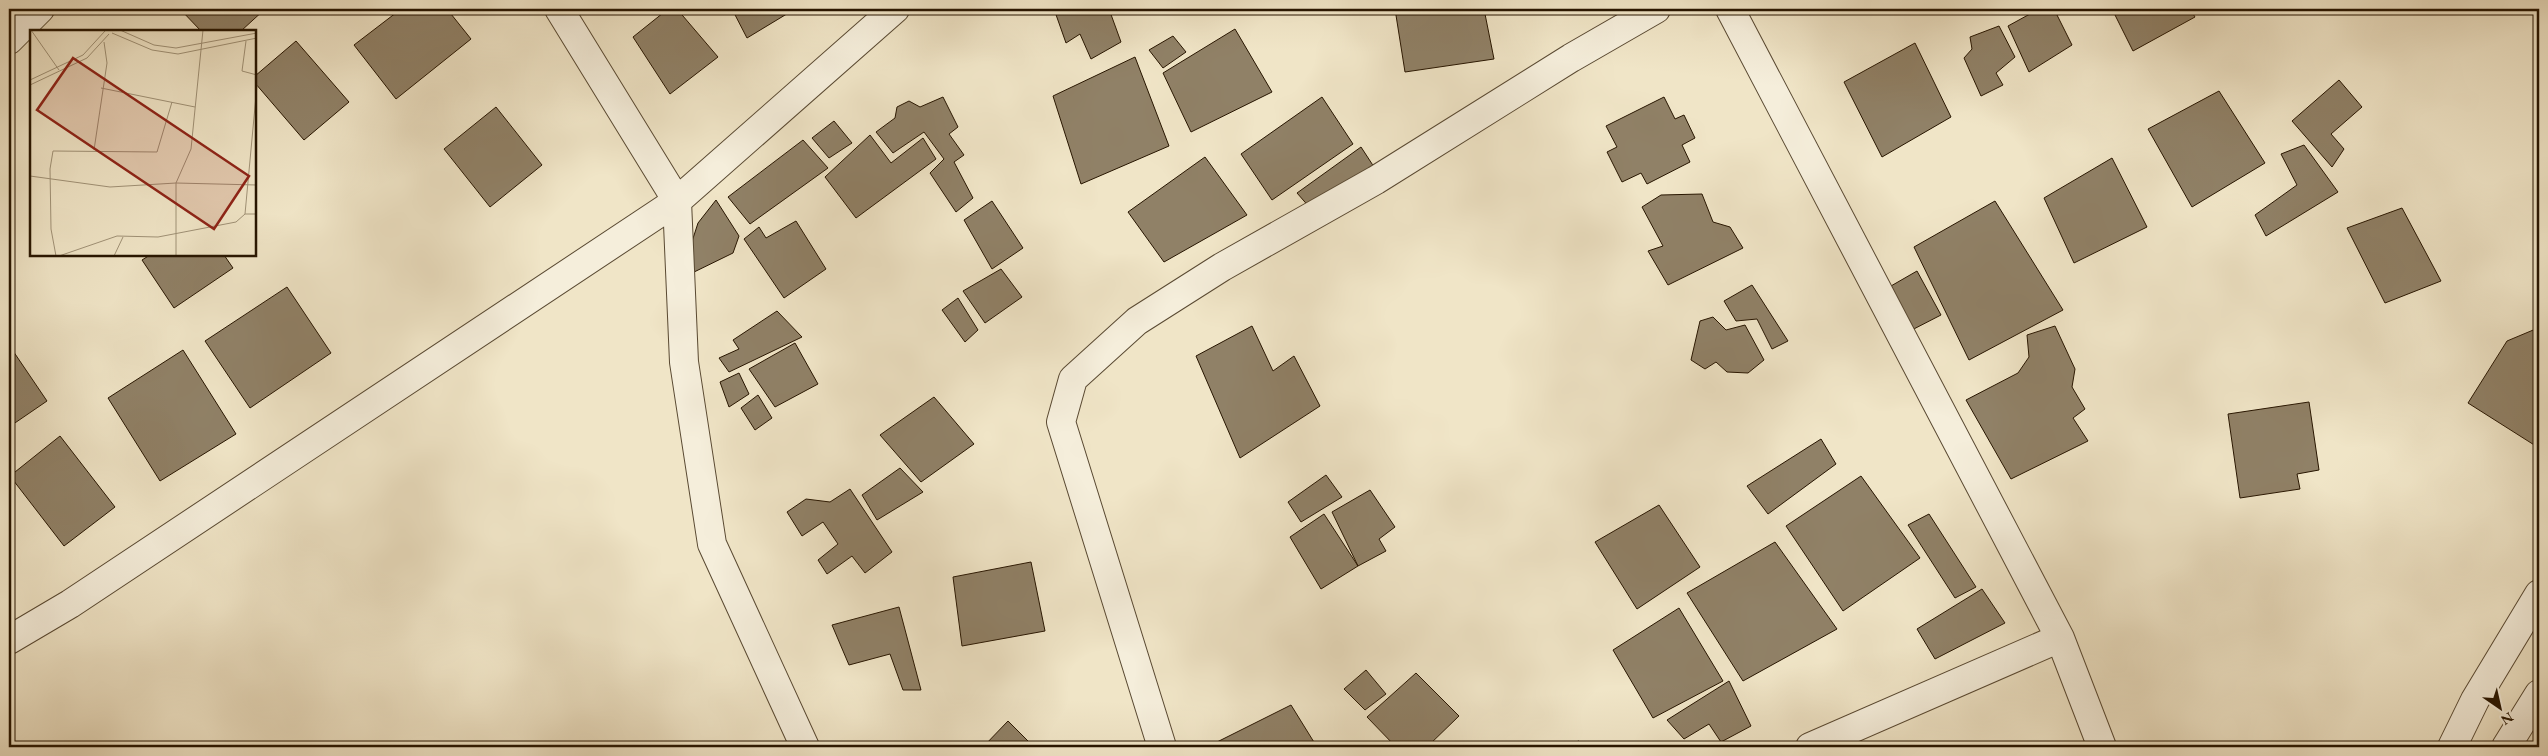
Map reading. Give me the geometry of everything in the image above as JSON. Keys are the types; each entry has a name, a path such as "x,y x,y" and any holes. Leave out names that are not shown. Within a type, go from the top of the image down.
{"street":[{"path":"9,40 40,9"},
{"path":"560,9 677,201 684,362 712,544 805,747"},
{"path":"9,640 70,604 677,201 895,9"},
{"path":"1162,747 1061,422 1073,379 1145,316 1222,267 1376,180 1571,58 1656,9"},
{"path":"1730,9 2060,638 2102,747"},
{"path":"2452,747 2475,700 2539,594"},
{"path":"1810,747 2060,638"},
{"path":"2506,747 2539,694"}],"building":[{"path":"180,9 265,9 242,30 200,30"},
{"path":"401,9 447,9 471,39 396,99 354,45"},
{"path":"668,9 677,9 718,57 670,94 633,37"},
{"path":"732,9 795,9 747,38"},
{"path":"1054,9 1109,9 1121,42 1091,59 1080,34 1066,43"},
{"path":"1395,9 1484,9 1494,59 1405,72"},
{"path":"1523,9 1568,9 1524,14"},
{"path":"2039,9 2054,9 2072,45 2029,72 2008,26"},
{"path":"2112,9 2190,9 2195,17 2133,51"},
{"path":"1999,26 2015,57 1996,73 2003,85 1981,96 1964,58 1972,49 1970,37"},
{"path":"1235,29 1272,92 1191,132 1163,73"},
{"path":"1173,36 1186,52 1163,68 1149,50"},
{"path":"296,41 349,102 304,140 256,84 256,75"},
{"path":"1915,43 1951,117 1882,157 1844,82"},
{"path":"1135,57 1169,146 1081,184 1053,96"},
{"path":"2339,80 2362,107 2331,134 2344,149 2332,167 2292,121"},
{"path":"2219,91 2265,163 2192,207 2148,129"},
{"path":"943,97 958,127 949,134 964,155 954,162 973,198 956,212 930,173 944,159 924,132 893,153 876,132 895,118 897,107 909,101 920,107"},
{"path":"1322,97 1353,144 1272,200 1241,154"},
{"path":"1664,97 1675,119 1684,115 1695,138 1682,145 1690,162 1647,184 1641,173 1622,182 1607,152 1617,147 1606,126"},
{"path":"496,107 542,165 490,207 444,149"},
{"path":"834,121 852,143 829,158 812,138"},
{"path":"870,135 891,163 923,138 936,159 856,218 825,177"},
{"path":"803,140 828,168 750,224 728,197"},
{"path":"2304,145 2338,192 2266,236 2255,215 2297,185 2281,154"},
{"path":"1361,147 1376,170 1311,209 1297,193"},
{"path":"1205,157 1247,215 1164,262 1128,212"},
{"path":"2112,158 2147,227 2074,263 2044,198"},
{"path":"1702,194 1713,222 1730,227 1743,248 1668,285 1648,251 1663,246 1642,207 1661,195"},
{"path":"716,200 739,236 733,253 690,274 687,257 698,223"},
{"path":"992,201 1023,248 992,269 964,220"},
{"path":"1995,201 2063,310 1969,360 1914,247"},
{"path":"2402,208 2441,281 2385,303 2347,228"},
{"path":"796,221 826,269 784,298 744,239 759,227 766,238"},
{"path":"148,256 225,256 233,268 174,308 142,260"},
{"path":"1001,269 1022,297 985,323 963,291"},
{"path":"1917,271 1941,315 1906,333 1884,290"},
{"path":"1752,285 1788,341 1772,349 1757,319 1736,321 1724,301"},
{"path":"287,287 331,353 250,408 205,341"},
{"path":"958,298 978,330 965,342 942,310"},
{"path":"777,311 802,337 729,372 719,358 739,349 733,340"},
{"path":"1713,317 1726,330 1745,325 1764,360 1748,373 1727,372 1716,362 1705,369 1691,360 1700,321"},
{"path":"1252,326 1273,371 1294,356 1320,406 1240,458 1196,356"},
{"path":"2055,326 2075,369 2072,387 2085,409 2073,418 2088,441 2011,479 1966,400 2018,373 2029,357 2027,335"},
{"path":"2538,328 2539,448 2468,403 2507,341"},
{"path":"795,343 818,384 775,407 749,369"},
{"path":"9,345 47,401 9,427"},
{"path":"183,350 236,434 160,481 108,398"},
{"path":"739,373 749,394 729,407 720,382"},
{"path":"758,395 772,418 755,430 741,408"},
{"path":"934,397 974,444 921,482 880,435"},
{"path":"2309,402 2319,470 2297,474 2300,489 2240,498 2228,414"},
{"path":"60,436 115,507 64,546 10,476"},
{"path":"1821,439 1836,464 1768,514 1747,486"},
{"path":"900,468 923,492 877,520 862,495"},
{"path":"1326,475 1342,497 1301,522 1288,502"},
{"path":"1861,476 1920,558 1843,611 1786,526"},
{"path":"850,489 892,552 865,573 852,556 827,574 818,560 838,544 823,522 802,536 787,512 806,499 830,502"},
{"path":"1370,490 1395,527 1379,539 1386,551 1358,566 1332,512"},
{"path":"1659,505 1700,567 1637,609 1595,542"},
{"path":"1324,514 1358,566 1321,589 1290,537"},
{"path":"1929,514 1976,587 1955,598 1908,525"},
{"path":"1775,542 1837,629 1743,681 1687,593"},
{"path":"1031,562 1045,631 962,646 953,577"},
{"path":"1982,589 2005,623 1935,659 1917,629"},
{"path":"899,607 921,690 903,690 890,654 849,665 832,625"},
{"path":"1679,608 1723,681 1653,718 1613,650"},
{"path":"1366,670 1386,694 1365,710 1344,689"},
{"path":"1416,673 1459,716 1427,747 1396,747 1367,717"},
{"path":"1729,681 1751,726 1721,742 1709,724 1684,739 1667,720"},
{"path":"1291,705 1317,747 1212,747 1211,745"},
{"path":"1008,721 1034,747 983,747"},
{"path":"1579,741 1582,747 1558,747"}]}
